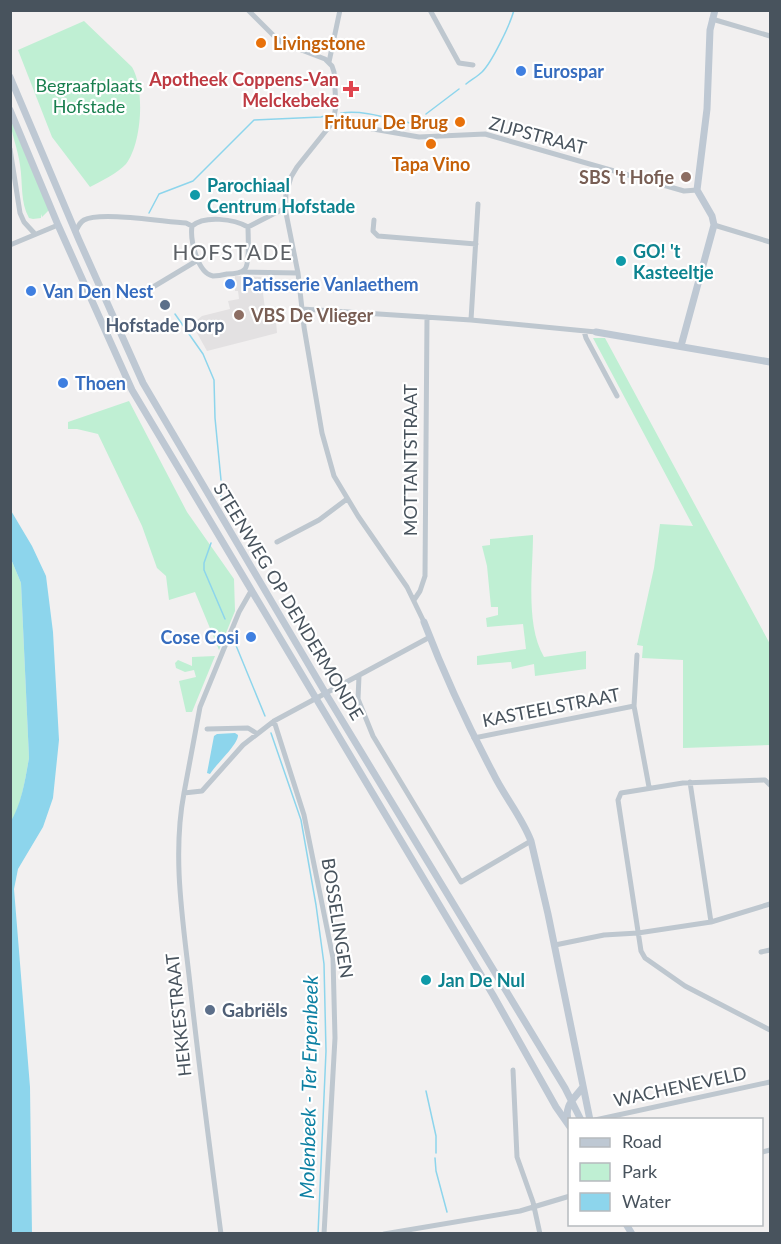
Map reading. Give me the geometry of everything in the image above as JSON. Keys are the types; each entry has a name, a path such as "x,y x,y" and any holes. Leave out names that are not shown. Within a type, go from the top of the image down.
{"main road":[{"path":"681,346 714,225 712,216 697,190 707,109 712,18 715,10"},
{"name":"STEENWEG OP DENDERMONDE","path":"10,77 143,383 326,694 580,1118"},
{"name":"STEENWEG OP DENDERMONDE","path":"10,110 58,225 132,390 493,995 556,1107 568,1123"},
{"path":"58,225 66,219 64,205"},
{"path":"58,225 65,227 79,240"},
{"path":"596,332 771,362"},
{"path":"424,622 474,738 531,841 555,945 590,1118"},
{"path":"568,1118 567,1113 571,1100 583,1087"}],"street":[{"path":"248,10 283,43 329,62"},
{"path":"340,10 329,62 336,78 336,106 333,122 291,177 285,208 298,273 322,433 334,476 347,500 407,587 424,622"},
{"path":"430,10 459,63 473,65"},
{"path":"712,18 769,36 771,28"},
{"name":"ZIJPSTRAAT","path":"333,122 418,137 438,138 480,133 684,191 697,190"},
{"path":"10,149 20,213 24,222 35,234"},
{"path":"471,320 478,204"},
{"path":"76,231 84,220 99,216 189,225 211,220 248,227 285,208"},
{"path":"374,220 373,231 378,236 476,244"},
{"path":"10,245 58,225"},
{"path":"189,225 198,260 203,269 213,276 241,272 251,274 298,273"},
{"path":"714,225 771,242"},
{"path":"241,272 248,262 248,227"},
{"path":"153,287 198,260"},
{"path":"302,309 471,320 596,332"},
{"name":"MOTTANTSTRAAT","path":"414,600 425,576 427,317"},
{"path":"585,331 586,338 617,396"},
{"path":"278,542 319,520 347,500"},
{"name":"HEKKESTRAAT","path":"221,1233 202,1095 183,927 177,848 179,819 200,707 239,612 251,591"},
{"path":"184,793 202,791 228,760 273,721 430,637"},
{"name":"KASTEELSTRAAT","path":"637,655 634,706 649,787"},
{"path":"359,676 358,699 373,736 461,882 531,841"},
{"name":"KASTEELSTRAAT","path":"474,738 634,706"},
{"name":"BOSSELINGEN","path":"273,721 304,814 333,958 335,1038 324,1233"},
{"path":"207,729 248,728 256,734"},
{"path":"771,785 765,780 690,782 621,793 618,800 641,951 648,961 685,986 771,1030"},
{"path":"690,782 711,922"},
{"path":"555,945 604,935 638,933 711,922 771,904"},
{"path":"761,952 771,950"},
{"path":"513,1070 518,1157 535,1207 540,1233"},
{"name":"WACHENEVELD","path":"600,1118 771,1082"},
{"path":"384,1233 501,1215 568,1197"}],"shaded area":[{"name":"VBS De Vlieger","path":"235,276 261,277 265,309 275,309 277,333 207,351 192,324 202,316 230,309 228,301 239,299 238,291 235,291"}],"green space":[{"name":"Begraafplaats Hofstade","path":"84,21 132,67 139,88 140,102 136,143 126,164 114,174 90,187 52,137 18,50"},
{"path":"10,118 49,210 42,217 41,214 41,218 29,218 26,212 19,159"},
{"path":"593,338 605,338 770,644 770,745 683,748 683,660 642,658 643,646 637,645 654,568 660,524 693,526"},
{"path":"129,401 187,512 234,579 235,611 219,650 195,592 169,600 166,576 157,568 142,526 98,434 68,429 68,422"},
{"path":"533,535 531,598 534,630 538,644 544,657 586,651 586,669 535,676 534,664 512,669 511,662 477,665 477,656 526,649 523,624 487,627 486,618 498,615 498,607 491,607 487,566 482,546 490,545 490,539"},
{"path":"11,559 21,583 29,758 20,799 11,823"},
{"path":"215,656 192,712 186,712 179,681 196,677 194,670 185,672 176,668 175,663 178,660 192,666 192,657"}],"water":[{"path":"10,509 32,546 46,576 53,632 59,740 53,798 43,827 18,869 14,889 30,1087 32,1234 10,1233 10,823 20,799 29,758 21,583 11,559"},
{"path":"235,733 238,735 234,744 210,774 207,773 214,736"}],"waterway":[{"path":"466,84 482,72 491,60 505,34 514,10"},
{"path":"426,114 459,89"},
{"path":"341,113 367,114 410,123"},
{"path":"149,213 159,194 193,181 254,120 328,115"},
{"path":"175,314 203,354 214,380 221,480"},
{"path":"221,486 221,497"},
{"name":"Molenbeek - Ter Erpenbeek","path":"211,543 204,570 225,619"},
{"name":"Molenbeek - Ter Erpenbeek","path":"235,643 265,716"},
{"name":"Molenbeek - Ter Erpenbeek","path":"271,733 301,820 324,964 326,1051 318,1234"},
{"path":"426,1091 436,1136 436,1153"},
{"path":"435,1158 436,1171 447,1212"}],"place":[{"name":"Livingstone","path":"261,43"},
{"name":"Eurospar","path":"521,71"},
{"name":"Apotheek Coppens-Van Melckebeke","path":"351,89"},
{"name":"Frituur De Brug","path":"460,122"},
{"name":"Tapa Vino","path":"431,144"},
{"name":"SBS 't Hofje","path":"686,177"},
{"name":"Parochiaal Centrum Hofstade","path":"195,195"},
{"name":"GO! 't Kasteeltje","path":"621,261"},
{"name":"Patisserie Vanlaethem","path":"230,284"},
{"name":"Van Den Nest","path":"31,291"},
{"name":"Hofstade Dorp","path":"165,305"},
{"name":"VBS De Vlieger","path":"239,315"},
{"name":"Thoen","path":"63,383"},
{"name":"Cose Cosi","path":"251,637"},
{"name":"Jan De Nul","path":"426,980"},
{"name":"Gabriëls","path":"210,1010"}],"district":[{"name":"HOFSTADE","path":"233,251"}]}
